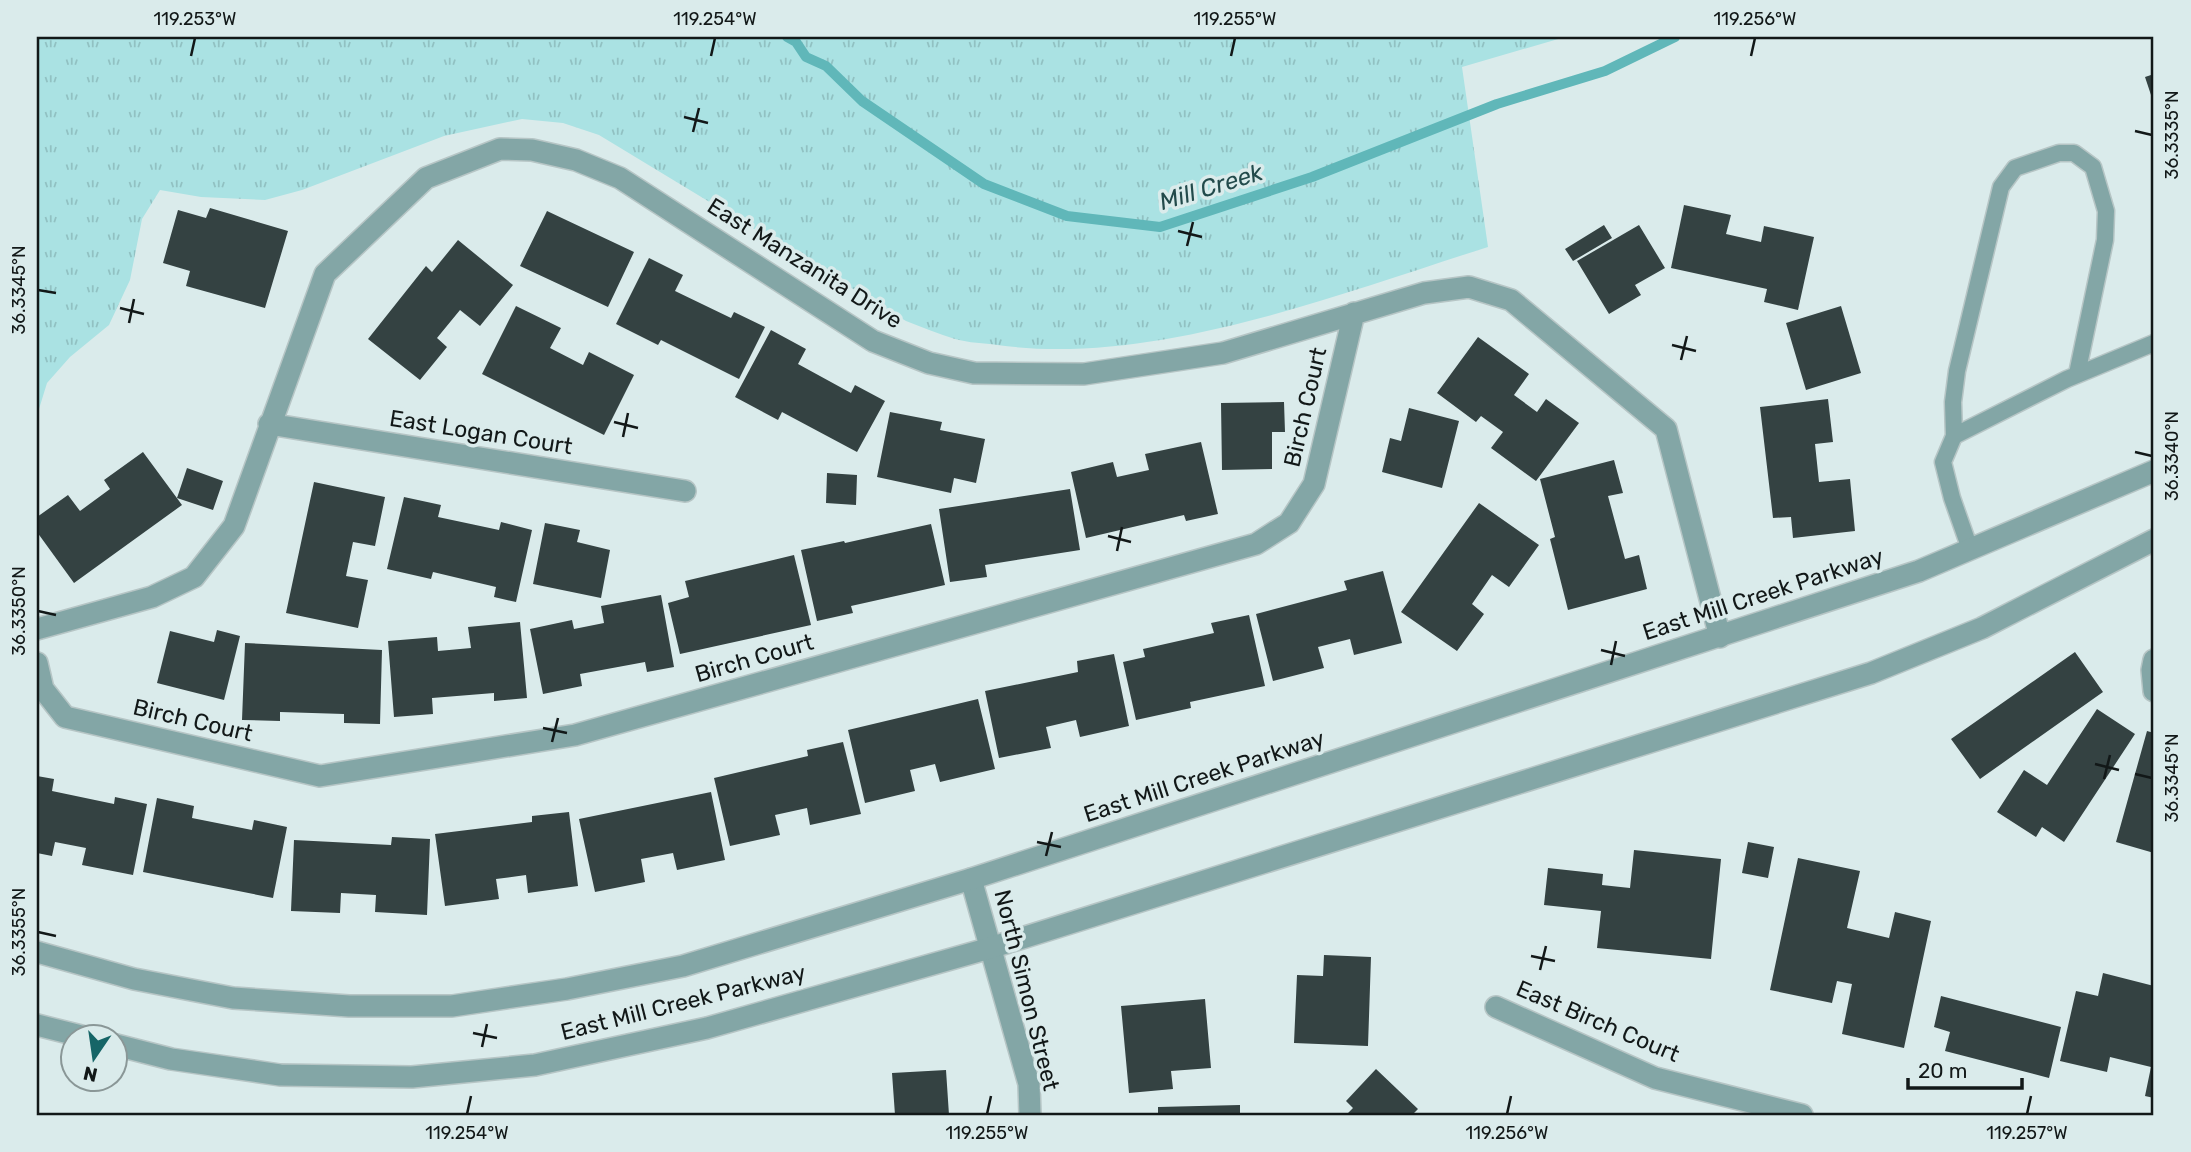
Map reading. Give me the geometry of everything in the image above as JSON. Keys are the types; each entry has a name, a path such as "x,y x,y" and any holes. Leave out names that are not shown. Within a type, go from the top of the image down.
{"street":[{"name":"East Manzanita Drive","path":"37,629 152,597 194,578 234,526 325,274 426,178 500,149 532,150 576,160 620,178 873,341 929,363 974,373 1084,374 1223,353 1424,293 1469,287 1511,300 1666,429 1720,637"},
{"name":"Birch Court","path":"37,663 43,689 65,718 320,776 575,735 1256,544 1289,523 1314,484 1354,313"},
{"name":"East Logan Court","path":"269,424 685,491"},
{"name":"East Mill Creek Parkway","path":"37,952 134,979 233,998 349,1006 452,1006 567,989 683,966 971,879 1720,637 1919,570 2154,471"},
{"name":"East Mill Creek Parkway","path":"130,1049 171,1059 280,1075 412,1077 535,1065 707,1028 990,948 1871,673 1982,628 2154,540"},
{"path":"2154,660 2151,670 2154,691"},
{"name":"North Simon Street","path":"971,879 1029,1084 1030,1115"},
{"name":"East Birch Court","path":"1496,1007 1655,1078 1802,1115"},
{"path":"37,1025 60,1031"}],"lane":[{"path":"1970,549 1943,462 1954,436 1953,402 1957,371 2001,187 2015,169 2059,153 2074,153 2093,167 2106,211 2105,240 2077,374"},
{"path":"1954,436 2077,374 2154,343"}],"green space":[{"path":"37,37 1565,37 1462,67 1488,247 1246,322 1119,346 1057,349 976,343 955,339 906,321 599,135 563,123 522,119 444,136 302,190 265,200 201,197 160,190 142,219 130,280 109,325 70,357 47,383 39,409 37,430"}],"building":[{"path":"2154,74 2154,104 2145,77"},
{"path":"1684,205 1731,215 1726,234 1761,242 1764,226 1814,237 1798,310 1764,302 1767,289 1671,268"},
{"path":"210,208 288,231 265,308 186,286 190,271 163,263 178,210 206,218"},
{"path":"547,211 634,252 608,307 520,266"},
{"path":"1604,225 1612,238 1573,261 1565,249"},
{"path":"1639,225 1665,268 1635,285 1641,295 1609,314 1577,261"},
{"path":"458,240 513,285 480,326 460,310 437,338 447,347 420,380 368,339 426,266 432,272"},
{"path":"649,258 683,275 675,291 731,318 734,312 765,327 739,379 661,340 658,345 616,324"},
{"path":"516,306 561,328 550,348 583,365 589,352 634,375 604,435 482,374"},
{"path":"1841,306 1861,373 1806,390 1786,323"},
{"path":"771,330 806,349 798,364 851,393 855,385 885,401 857,452 782,412 778,420 735,397"},
{"path":"1478,337 1529,374 1514,395 1537,412 1546,399 1579,423 1536,481 1491,448 1503,432 1481,416 1476,422 1437,393"},
{"path":"1828,399 1833,442 1815,444 1819,482 1850,479 1855,531 1793,538 1791,517 1773,518 1760,407"},
{"path":"1284,402 1285,432 1272,432 1272,469 1222,470 1221,403"},
{"path":"1409,408 1459,421 1442,488 1382,472 1390,438 1401,441"},
{"path":"890,412 942,422 940,430 985,439 976,483 954,478 951,493 877,477"},
{"path":"1201,442 1218,514 1186,521 1184,515 1086,538 1071,472 1113,462 1117,477 1149,470 1145,454"},
{"path":"143,452 182,505 74,583 37,532 37,517 68,495 80,511 110,489 104,480"},
{"path":"1614,460 1623,493 1608,496 1625,559 1639,555 1647,589 1568,610 1550,539 1555,537 1540,479"},
{"path":"187,468 223,481 213,510 177,498"},
{"path":"827,473 857,475 856,505 826,503"},
{"path":"314,482 385,497 375,546 353,542 346,576 368,580 358,628 286,613"},
{"path":"1070,489 1080,550 985,565 987,577 950,582 939,509"},
{"path":"404,497 441,505 438,517 499,530 501,522 532,530 516,602 494,597 496,587 433,572 431,579 387,569"},
{"path":"1479,503 1539,545 1509,587 1492,575 1472,604 1484,614 1457,651 1401,612"},
{"path":"545,523 580,530 577,542 610,550 601,598 533,584"},
{"path":"931,524 945,585 851,606 853,613 817,621 801,550"},
{"path":"794,555 811,625 680,654 668,603 689,597 685,581"},
{"path":"1383,571 1402,643 1354,655 1350,639 1318,647 1324,668 1273,681 1256,614 1347,590 1344,581"},
{"path":"661,595 674,667 647,672 645,662 580,674 582,686 543,694 530,629 572,620 574,629 604,623 601,606"},
{"path":"1249,615 1265,686 1190,702 1191,708 1136,720 1123,662 1145,657 1143,649 1214,633 1211,623"},
{"path":"520,622 527,698 494,701 494,693 432,698 433,714 394,717 388,641 437,637 438,651 471,648 468,627"},
{"path":"217,630 240,636 224,700 157,683 170,631 214,642"},
{"path":"245,643 382,650 380,724 344,723 344,714 280,712 280,721 242,720"},
{"path":"2075,652 2103,692 1980,779 1951,739"},
{"path":"1114,654 1129,726 1080,737 1076,720 1046,727 1051,748 999,758 985,691 1078,672 1077,661"},
{"path":"978,699 995,769 940,782 935,764 910,770 915,791 865,803 848,730"},
{"path":"2097,709 2135,734 2064,842 2042,827 2036,837 1997,812 2024,770 2047,785"},
{"path":"2147,731 2154,733 2154,853 2116,842"},
{"path":"843,742 861,814 810,825 807,808 775,815 780,835 730,846 714,778 808,756 807,750"},
{"path":"37,776 54,779 52,791 114,804 115,797 147,804 133,875 82,865 86,848 55,842 52,856 37,853"},
{"path":"711,792 725,860 677,870 673,853 641,859 645,882 595,892 579,819"},
{"path":"157,798 194,806 192,818 252,830 254,820 287,827 273,898 143,872"},
{"path":"569,812 578,886 528,893 526,875 496,879 499,899 445,906 435,834 532,822 532,816"},
{"path":"392,837 430,839 427,915 375,912 376,895 341,893 340,913 291,911 294,840 391,845"},
{"path":"1748,842 1774,847 1768,878 1742,873"},
{"path":"1634,850 1721,859 1711,959 1597,948 1601,911 1544,905 1548,868 1603,874 1602,885 1630,888"},
{"path":"1798,858 1860,871 1847,928 1889,938 1895,912 1931,921 1904,1048 1842,1034 1852,984 1837,981 1832,1003 1770,990"},
{"path":"1324,955 1371,957 1368,1046 1294,1043 1297,975 1323,976"},
{"path":"2103,973 2154,986 2154,1098 2145,1096 2151,1067 2110,1057 2107,1072 2060,1061 2076,991 2098,996"},
{"path":"1941,996 2061,1027 2049,1078 1945,1051 1950,1032 1934,1027"},
{"path":"1205,999 1211,1068 1171,1071 1173,1089 1129,1093 1121,1006"},
{"path":"1376,1069 1418,1109 1412,1115 1346,1115 1353,1108 1346,1101"},
{"path":"946,1070 949,1115 895,1115 892,1073"},
{"path":"1240,1105 1240,1115 1158,1115 1158,1107"}],"waterway":[{"name":"Mill Creek","path":"787,37 796,42 806,57 826,66 862,101 984,184 1067,216 1160,227 1312,177 1497,104 1605,71 1675,37"}]}
